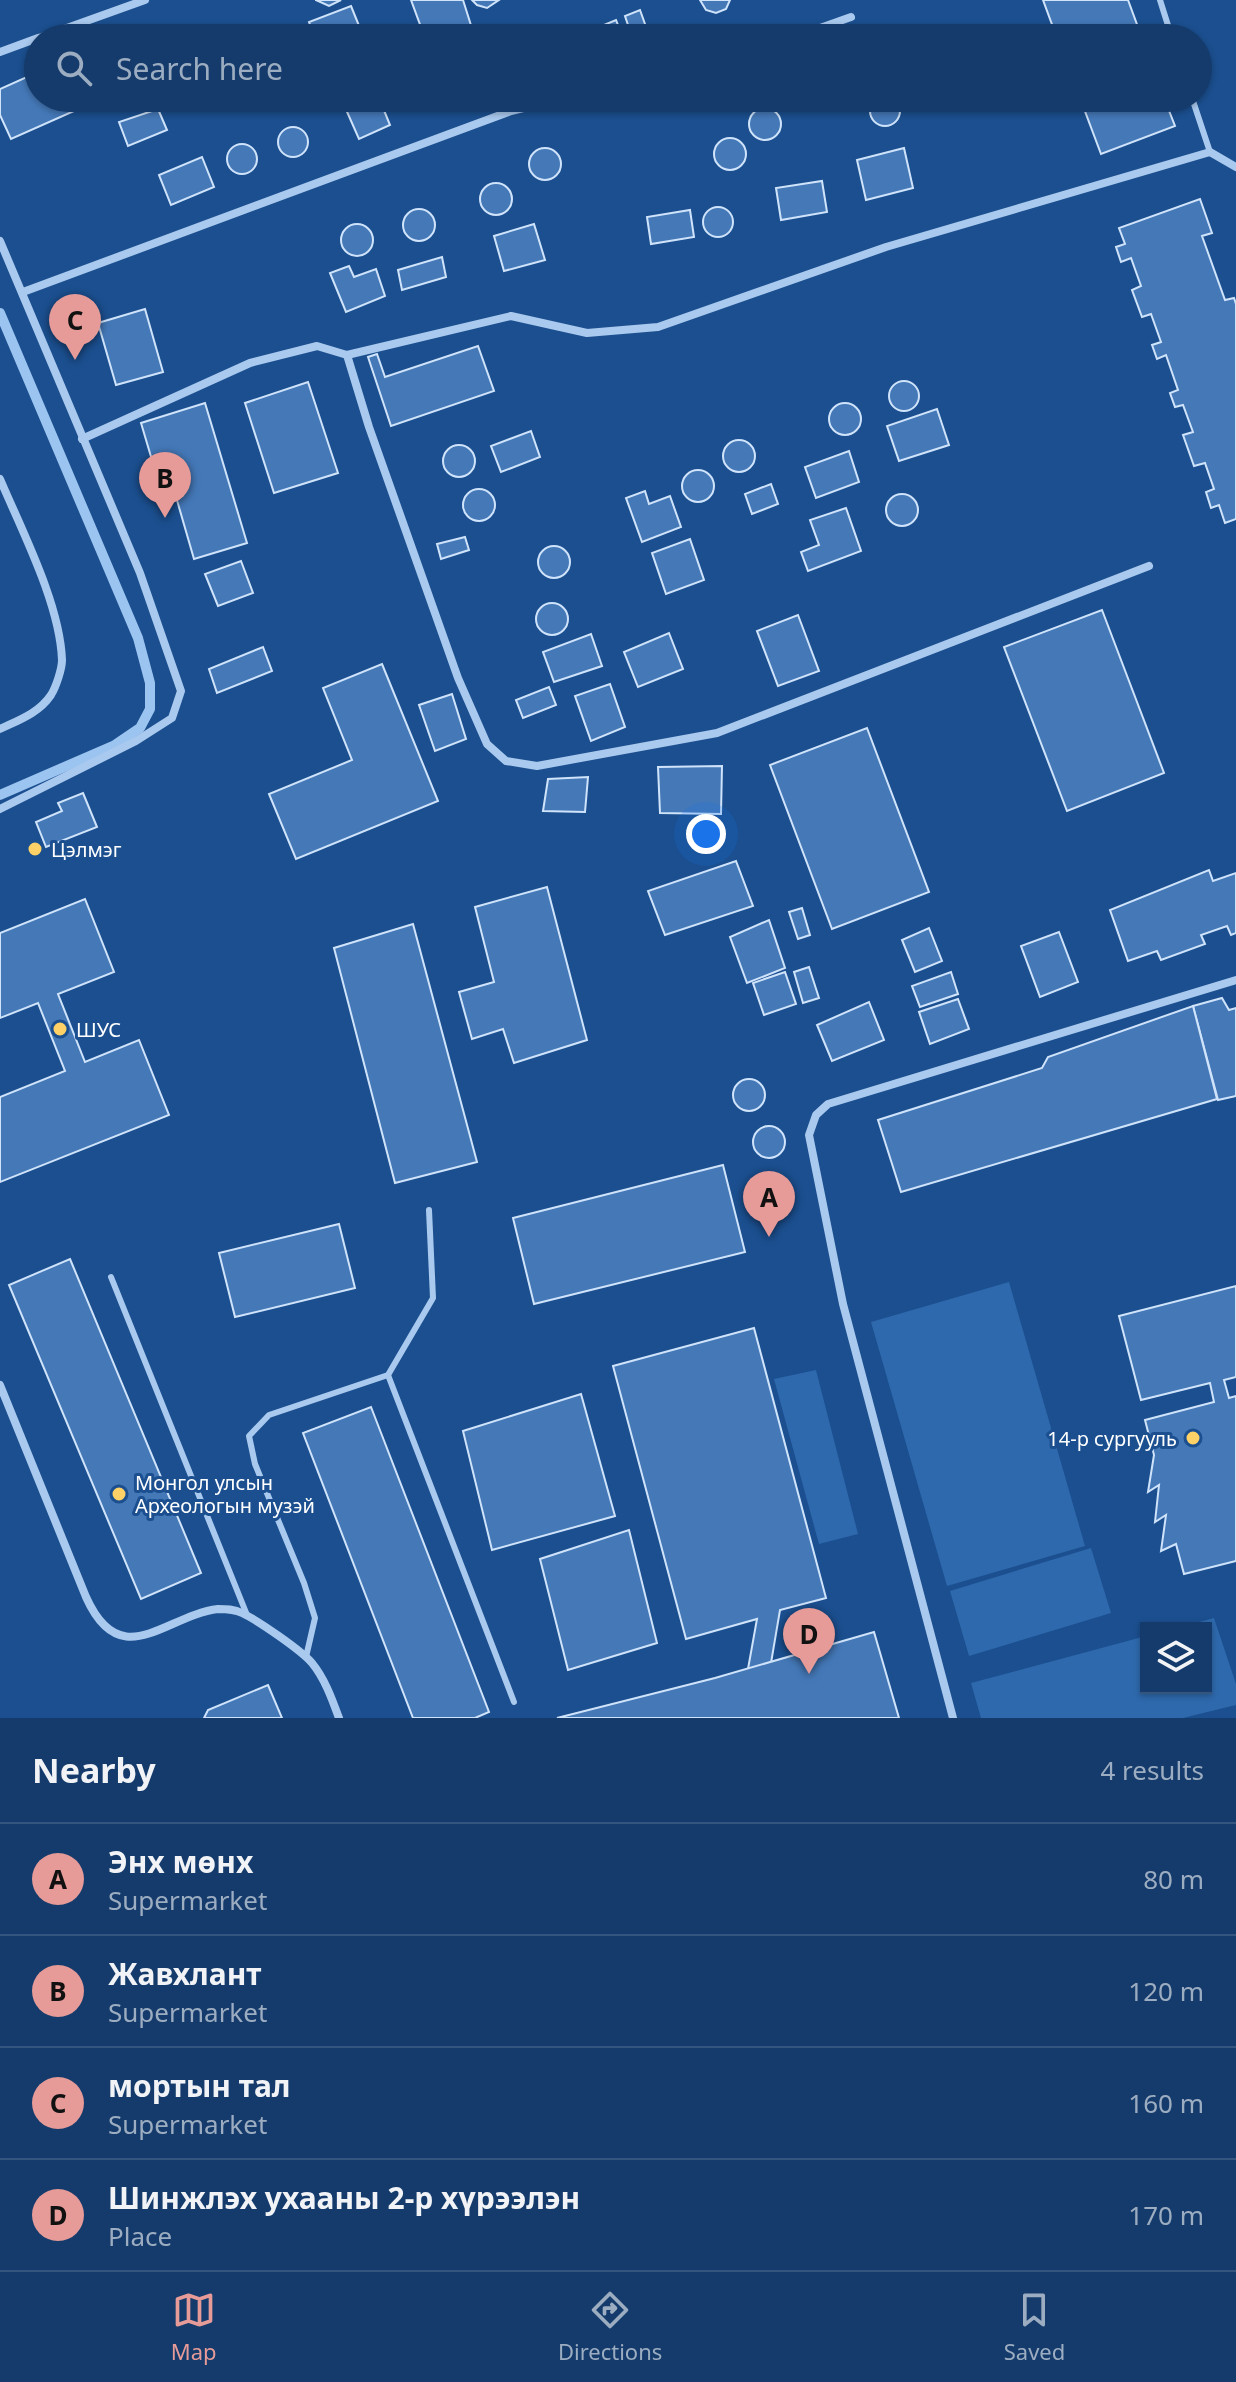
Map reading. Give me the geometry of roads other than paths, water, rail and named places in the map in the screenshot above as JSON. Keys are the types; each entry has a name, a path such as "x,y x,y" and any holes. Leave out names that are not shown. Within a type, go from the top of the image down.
{"street":[{"path":"77,24 145,0"},
{"path":"831,24 851,17"},
{"path":"0,52 24,43"},
{"path":"23,292 508,112"},
{"path":"82,439 250,363 317,346 347,355 511,316 587,333 658,327 886,247 1210,152 1236,167"},
{"path":"0,241 140,573 181,691 172,718 136,741 0,809"},
{"path":"347,355 369,427 458,678 487,744 506,761 537,766 717,733 1149,566"},
{"path":"0,479 56,620 62,663 51,694 42,704 33,713 0,729"},
{"path":"953,1718 843,1304 809,1135 816,1115 828,1104 1236,980"},
{"path":"0,1385 86,1597 103,1623 123,1635 134,1637 215,1610 230,1609 247,1616 306,1657 328,1690 339,1718"}],"lane":[{"path":"1160,0 1168,24"},
{"path":"1197,112 1210,152"},
{"path":"306,1657 315,1618 304,1583 255,1464 249,1436 269,1415 388,1375 433,1298 429,1210"},
{"path":"111,1277 247,1616"},
{"path":"388,1375 514,1702"}],"waterway":[{"path":"0,313 138,638 150,683 150,709 140,728 115,745 0,795"}],"place":[{"name":"мортын тал","path":"75,360"},
{"name":"Жавхлант","path":"165,518"},
{"name":"Цэлмэг","path":"35,849"},
{"name":"ШУС","path":"60,1029"},
{"name":"Энх мөнх","path":"769,1237"},
{"name":"14-р сургууль","path":"1193,1438"},
{"name":"Монгол улсын Археологын музэй","path":"119,1494"},
{"name":"Шинжлэх ухааны 2-р хүрээлэн","path":"809,1674"}]}
